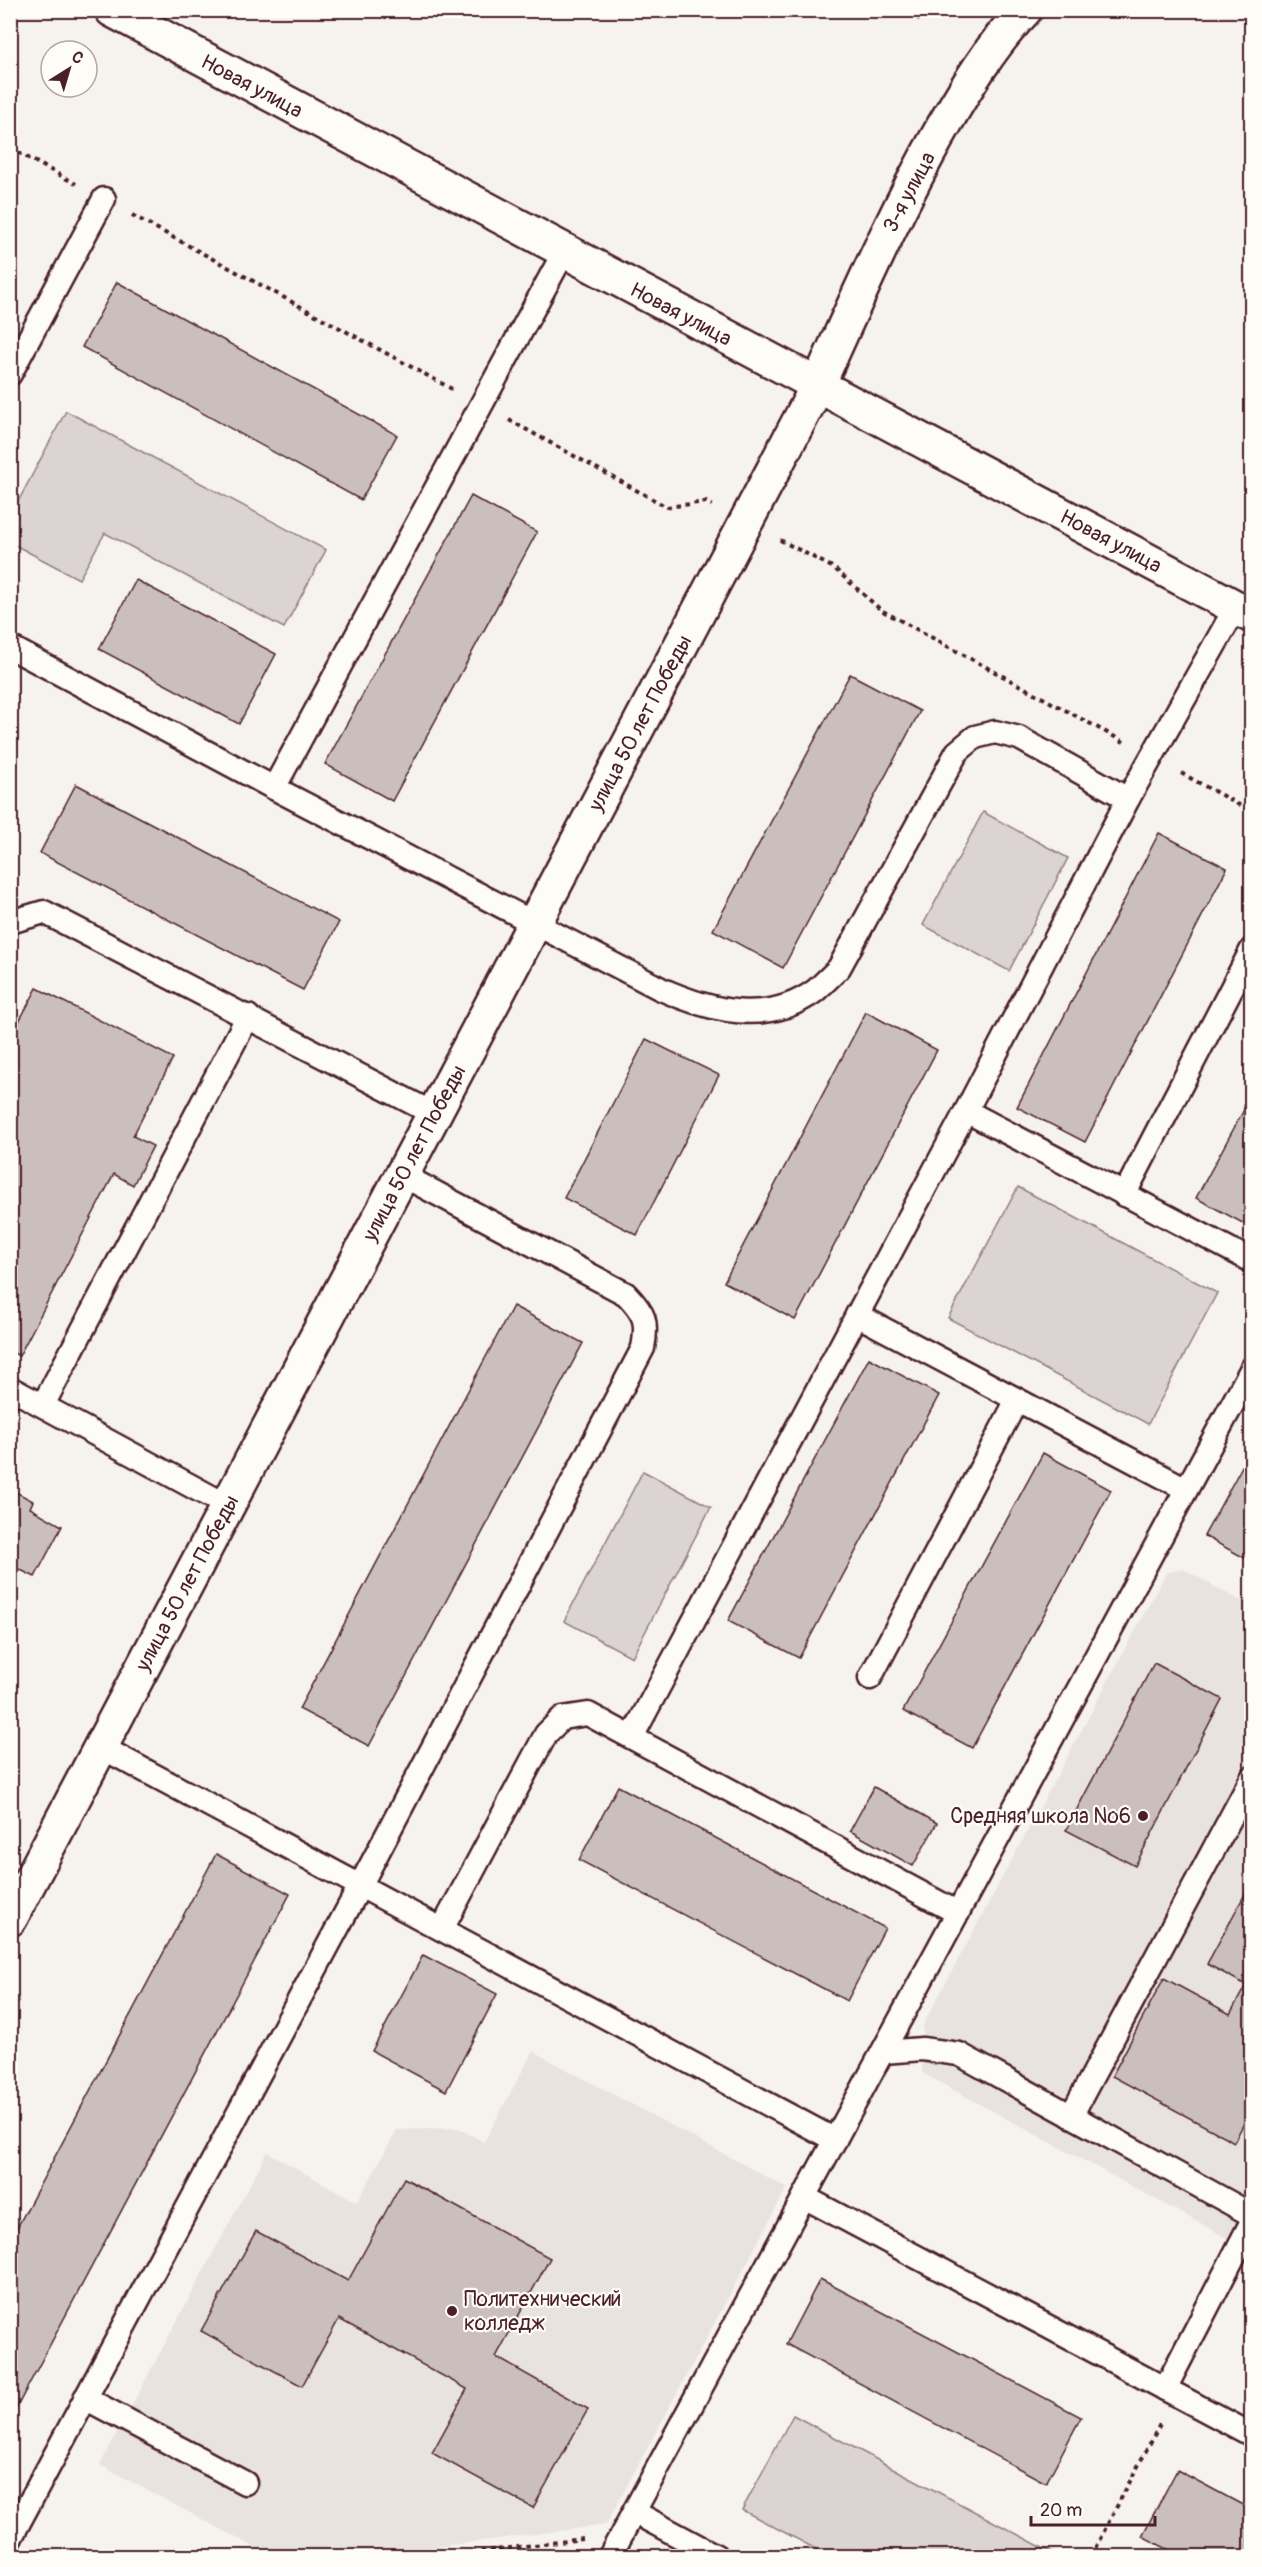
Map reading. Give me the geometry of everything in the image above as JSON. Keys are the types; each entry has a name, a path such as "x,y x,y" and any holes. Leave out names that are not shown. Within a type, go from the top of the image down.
{"street":[{"name":"Новая улица","path":"112,10 817,387 1244,611"},
{"name":"3-я улица","path":"817,387 884,239 920,167 956,104 992,50 1025,10"},
{"name":"улица 50 лет Победы","path":"10,1919 817,387"}],"lane":[{"path":"10,374 104,199"},
{"path":"274,788 564,252"},
{"path":"632,1737 966,1111 1128,799 1244,611"},
{"path":"10,647 274,788 661,989 693,1003 728,1011 756,1013 788,1006 815,991 839,968 957,752 975,736 995,732 1019,738 1128,799"},
{"path":"10,922 44,912 434,1114"},
{"path":"1124,1195 1251,949"},
{"path":"43,1405 248,1016"},
{"path":"966,1111 1251,1261"},
{"path":"10,2539 360,1886 643,1348 647,1327 641,1310 626,1294 402,1175"},
{"path":"857,1315 1186,1489"},
{"path":"615,2548 1251,1368"},
{"path":"10,1388 228,1506"},
{"path":"870,1678 1017,1400"},
{"path":"442,1929 546,1734 562,1718 588,1714 957,1912"},
{"path":"101,1747 835,2140"},
{"path":"1071,2116 1251,1778"},
{"path":"883,2052 922,2049 959,2054 1251,2215"},
{"path":"804,2197 1251,2435"},
{"path":"1170,2392 1251,2221"},
{"path":"85,2398 245,2483"},
{"path":"634,2512 716,2556"}],"path":[{"path":"10,148 667,507 706,502 834,568 881,610 1251,812"},
{"path":"1091,2556 1170,2392"},
{"path":"445,2556 612,2535 615,2548"}],"shaded area":[{"path":"66,411 326,550 284,628 105,533 79,579 11,543 11,515"},
{"path":"983,812 1068,858 1009,971 923,925"},
{"path":"1018,1187 1217,1293 1148,1424 948,1318"},
{"path":"643,1471 711,1507 632,1657 564,1621"},
{"name":"Средняя школа №6","path":"1183,1569 1251,1606 1251,2251 922,2073 923,2025 1166,1573"},
{"name":"Политехнический колледж","path":"533,2051 787,2188 606,2525 367,2556 271,2556 100,2465 267,2152 357,2202 397,2130 458,2128 484,2142"},
{"path":"793,2415 1058,2556 829,2556 742,2510"}],"building":[{"path":"902,10 924,10 919,20"},
{"path":"117,282 397,435 361,500 82,347"},
{"path":"471,496 537,532 392,801 325,764"},
{"path":"136,580 276,654 239,724 99,649"},
{"path":"850,674 920,711 783,968 713,930"},
{"path":"76,784 339,922 303,990 40,853"},
{"path":"1159,833 1227,868 1085,1142 1017,1107"},
{"path":"37,988 173,1058 133,1136 153,1146 133,1185 114,1174 19,1356 10,1351 10,1038"},
{"path":"866,1012 937,1050 795,1320 724,1282"},
{"path":"646,1039 719,1075 637,1235 564,1198"},
{"path":"1252,1095 1252,1228 1196,1198"},
{"path":"513,1306 583,1343 369,1746 299,1709"},
{"path":"869,1358 939,1395 799,1658 728,1621"},
{"path":"1252,1448 1252,1562 1204,1536"},
{"path":"1043,1453 1111,1490 972,1748 903,1711"},
{"path":"10,1489 33,1501 30,1508 62,1526 35,1577 10,1565"},
{"path":"1154,1663 1222,1699 1135,1866 1066,1830"},
{"path":"618,1786 885,1928 847,2001 579,1860"},
{"path":"874,1787 937,1823 913,1866 850,1831"},
{"path":"216,1854 290,1894 10,2420 10,2241"},
{"path":"1252,1881 1252,2113 1250,2112 1234,2142 1112,2076 1164,1978 1230,2014 1246,1985 1207,1964"},
{"path":"423,1955 497,1994 446,2091 372,2051"},
{"path":"404,2178 550,2258 496,2357 588,2409 533,2508 432,2453 467,2389 339,2319 302,2386 201,2331 256,2231 348,2281"},
{"path":"820,2279 1081,2417 1046,2483 786,2344"},
{"path":"1177,2470 1252,2510 1252,2556 1181,2556 1142,2536"}],"place":[{"name":"Средняя школа №6","path":"1143,1816"},
{"name":"Политехнический колледж","path":"452,2311"}]}
